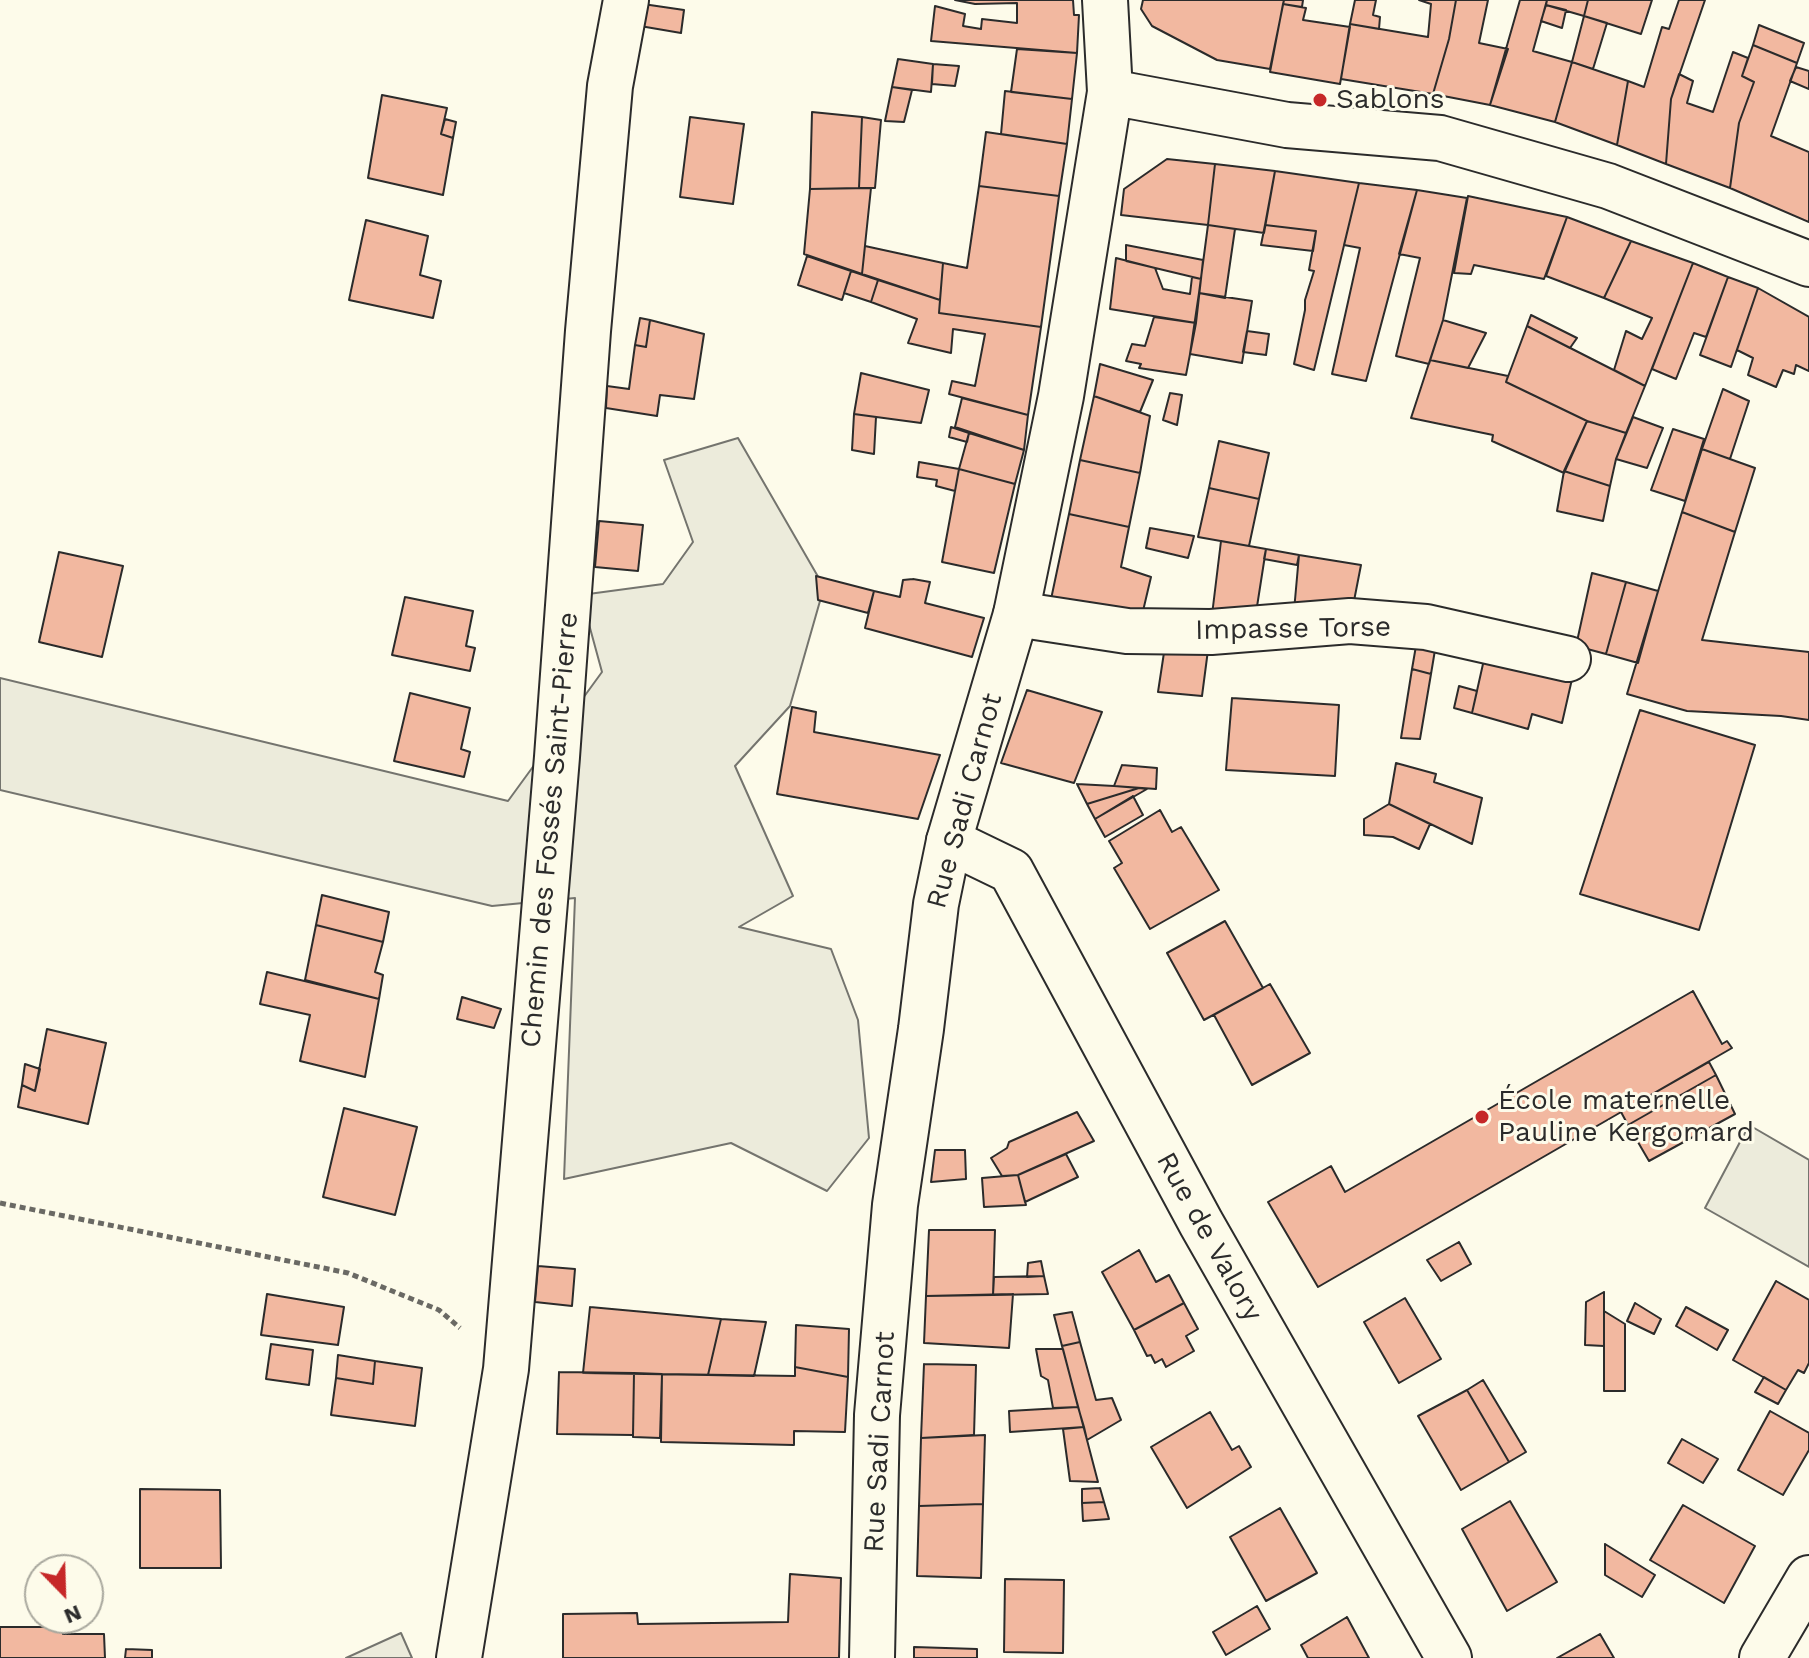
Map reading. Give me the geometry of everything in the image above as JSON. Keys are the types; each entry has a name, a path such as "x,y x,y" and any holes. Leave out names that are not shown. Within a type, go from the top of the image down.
{"street":[{"name":"Chemin des Fossés Saint-Pierre","path":"459,1658 506,1369 557,757 588,331 610,86 626,0"},
{"name":"Rue Sadi Carnot","path":"872,1658 877,1415 895,1205 936,904 949,841 1016,614 1061,396 1110,92 1105,0"},
{"path":"1110,92 1287,125 1440,138 1608,186 1809,264"},
{"name":"Impasse Torse","path":"1016,614 1127,631 1211,632 1350,621 1426,627 1568,659"},
{"name":"Rue de Valory","path":"949,841 1011,871 1201,1223 1449,1658"},
{"path":"1762,1658 1809,1578"}],"path":[{"path":"0,1203 348,1273 439,1310 506,1369"}],"shaded area":[{"path":"738,438 824,587 790,706 735,766 793,896 739,927 831,949 858,1020 869,1138 827,1191 731,1143 564,1179 575,898 492,906 0,790 0,678 508,801 602,672 581,595 663,584 693,542 664,460"},
{"path":"1749,1125 1809,1160 1809,1267 1705,1208"},
{"path":"401,1633 412,1658 346,1658"}],"building":[{"path":"955,0 1073,0 1074,15 1079,15 1077,53 931,41 935,6 965,14 963,26 981,29 982,19 1017,23 1017,3 975,4"},
{"path":"1143,0 1284,0 1270,69 1217,60 1152,26 1141,9"},
{"path":"1284,0 1303,0 1302,7 1283,4"},
{"path":"1355,0 1376,0 1373,15 1380,17 1379,29 1350,24"},
{"path":"1419,0 1456,0 1449,39 1433,94 1341,79 1350,24 1428,37 1431,4"},
{"path":"1456,0 1488,0 1479,43 1508,49 1490,105 1433,94 1449,39"},
{"path":"1520,0 1547,0 1533,51 1572,62 1555,122 1490,105"},
{"path":"1547,0 1588,0 1584,16 1546,5"},
{"path":"1588,0 1652,0 1641,34 1584,16"},
{"path":"1679,0 1705,0 1671,99 1666,164 1617,145 1628,81 1644,87 1662,27 1669,29"},
{"path":"643,4 684,10 681,33 640,26"},
{"path":"1283,4 1306,8 1303,20 1350,27 1340,84 1270,72"},
{"path":"1546,5 1566,10 1562,28 1541,21"},
{"path":"1584,16 1607,23 1593,69 1572,62"},
{"path":"1759,25 1804,43 1797,63 1753,45"},
{"path":"1753,45 1797,63 1771,136 1809,152 1809,222 1730,188 1739,123 1754,82 1742,76"},
{"path":"1017,49 1077,53 1072,99 1011,92"},
{"path":"1733,52 1748,58 1742,76 1754,82 1739,123 1730,188 1666,164 1671,99 1679,74 1693,81 1687,103 1713,112"},
{"path":"898,59 933,64 931,92 892,87"},
{"path":"1572,62 1628,81 1617,145 1555,122"},
{"path":"933,64 959,66 955,86 932,84"},
{"path":"1796,67 1809,71 1809,89 1790,81"},
{"path":"892,87 912,90 904,122 885,121"},
{"path":"1005,91 1072,99 1067,144 1001,134"},
{"path":"382,95 447,108 441,134 453,138 443,195 368,178"},
{"path":"812,112 862,117 859,188 810,189"},
{"path":"690,117 744,124 733,204 680,197"},
{"path":"862,117 881,120 875,188 859,188"},
{"path":"445,119 456,122 453,138 441,134"},
{"path":"986,132 1067,144 1059,196 979,186"},
{"path":"1167,159 1215,164 1208,225 1121,215 1124,189"},
{"path":"1215,164 1275,171 1264,233 1208,225"},
{"path":"1275,171 1359,183 1314,370 1294,364 1305,300 1314,271 1309,270 1316,231 1265,225"},
{"path":"1359,183 1417,190 1366,381 1332,374 1360,248 1344,245"},
{"path":"979,186 1059,196 1041,327 939,313 943,263 967,268"},
{"path":"871,188 862,274 804,254 810,189"},
{"path":"1417,190 1467,198 1443,320 1429,364 1396,356 1420,258 1399,254"},
{"path":"1468,196 1567,217 1544,279 1474,265 1471,274 1454,273"},
{"path":"1567,217 1631,241 1604,298 1546,276"},
{"path":"366,220 428,236 420,275 441,281 433,318 349,300"},
{"path":"1208,225 1235,229 1225,298 1199,293"},
{"path":"1265,225 1316,231 1313,251 1261,245"},
{"path":"1631,241 1693,263 1645,386 1614,370 1626,331 1642,339 1652,318 1604,298"},
{"path":"1126,245 1203,260 1201,279 1126,261"},
{"path":"865,246 943,263 940,300 862,274"},
{"path":"807,256 851,271 842,300 798,285"},
{"path":"1116,258 1155,268 1163,289 1190,294 1192,277 1201,279 1196,323 1110,309"},
{"path":"1693,263 1728,277 1706,337 1694,333 1676,379 1652,369"},
{"path":"851,271 878,280 871,302 844,293"},
{"path":"1728,277 1758,288 1731,367 1700,355"},
{"path":"878,280 940,300 939,313 1041,327 1028,415 949,394 952,381 975,386 985,334 953,329 951,353 908,343 917,319 871,302"},
{"path":"1758,288 1809,317 1809,371 1796,365 1794,374 1783,370 1776,387 1748,375 1753,358 1737,350"},
{"path":"1199,293 1252,301 1242,363 1190,354"},
{"path":"1531,315 1577,338 1570,348 1527,326"},
{"path":"1154,317 1196,323 1186,375 1139,368 1141,364 1126,361 1132,344 1145,346"},
{"path":"640,318 650,320 646,347 635,345"},
{"path":"650,320 704,334 694,399 660,395 657,416 606,408 607,386 629,389 635,345 646,347"},
{"path":"1443,320 1486,333 1468,368 1430,360"},
{"path":"1527,326 1645,386 1626,433 1587,421 1506,382"},
{"path":"1247,331 1269,334 1266,355 1243,352"},
{"path":"1430,360 1508,376 1506,382 1587,421 1564,473 1492,441 1493,435 1411,418"},
{"path":"1100,364 1153,380 1140,412 1094,396"},
{"path":"861,373 929,390 921,423 854,414"},
{"path":"1723,389 1749,401 1730,459 1702,449"},
{"path":"1170,393 1182,395 1177,425 1163,420"},
{"path":"1094,396 1150,416 1140,473 1080,460"},
{"path":"962,398 1028,415 1024,450 955,427"},
{"path":"854,414 876,417 874,454 852,450"},
{"path":"1633,417 1663,428 1647,468 1616,459"},
{"path":"1587,421 1626,433 1610,486 1564,471"},
{"path":"951,427 969,433 967,442 949,437"},
{"path":"1673,429 1704,439 1685,501 1651,490"},
{"path":"969,433 1024,450 1015,484 959,469"},
{"path":"1219,441 1269,453 1259,499 1209,488"},
{"path":"1702,449 1755,468 1735,532 1682,512"},
{"path":"1080,460 1140,473 1129,527 1069,514"},
{"path":"919,462 959,469 955,491 936,486 937,480 917,477"},
{"path":"959,469 1015,484 994,573 942,562"},
{"path":"1564,471 1610,486 1603,521 1557,511"},
{"path":"1209,488 1259,499 1249,546 1198,537"},
{"path":"1682,512 1735,532 1702,640 1809,652 1809,720 1687,711 1627,694"},
{"path":"1069,514 1129,527 1121,567 1151,577 1143,611 1050,604"},
{"path":"599,521 643,525 638,571 595,567"},
{"path":"1150,528 1194,536 1188,558 1146,548"},
{"path":"1221,541 1266,549 1256,613 1212,615"},
{"path":"1266,549 1299,555 1297,565 1264,559"},
{"path":"59,552 123,566 102,657 39,642"},
{"path":"1299,555 1361,565 1353,606 1294,611"},
{"path":"1592,573 1626,582 1606,654 1576,646"},
{"path":"816,576 874,591 868,613 818,600"},
{"path":"903,580 930,582 925,603 984,618 972,657 865,628 874,591 900,597"},
{"path":"1626,582 1658,591 1638,663 1606,654"},
{"path":"405,597 473,611 466,646 475,648 470,671 392,655"},
{"path":"1417,640 1436,644 1431,674 1412,669"},
{"path":"1165,646 1208,650 1202,696 1158,692"},
{"path":"1485,655 1572,679 1562,723 1532,714 1528,729 1472,713"},
{"path":"1412,669 1431,674 1420,739 1401,738"},
{"path":"1459,686 1477,691 1472,713 1454,708"},
{"path":"1027,690 1102,712 1074,783 1001,763"},
{"path":"410,693 470,708 461,749 470,752 464,777 394,761"},
{"path":"1232,698 1339,705 1335,776 1226,770"},
{"path":"792,707 816,712 814,732 940,755 918,819 777,794"},
{"path":"1640,710 1755,745 1699,930 1580,894"},
{"path":"1396,763 1436,774 1434,782 1482,798 1472,844 1389,804"},
{"path":"1122,765 1157,768 1156,789 1114,786"},
{"path":"1077,784 1114,786 1139,788 1087,804"},
{"path":"1139,788 1147,789 1095,819 1087,804"},
{"path":"1133,796 1143,815 1105,837 1095,819"},
{"path":"1389,804 1430,824 1419,849 1393,837 1364,835 1364,819"},
{"path":"1160,810 1172,832 1181,827 1219,890 1150,929 1114,868 1122,863 1109,841"},
{"path":"322,895 389,912 383,942 316,925"},
{"path":"1225,921 1263,988 1204,1020 1167,953"},
{"path":"316,925 383,942 375,972 383,975 379,999 305,980"},
{"path":"267,972 379,999 365,1077 300,1061 310,1015 260,1004"},
{"path":"1270,984 1310,1053 1252,1085 1214,1015"},
{"path":"1693,991 1722,1044 1727,1041 1732,1048 1318,1287 1268,1202 1331,1166 1345,1192"},
{"path":"462,997 501,1009 494,1028 457,1019"},
{"path":"47,1029 106,1043 88,1124 18,1107 22,1085 35,1091"},
{"path":"1709,1062 1716,1075 1628,1125 1621,1112"},
{"path":"25,1064 40,1069 35,1091 22,1085"},
{"path":"1716,1075 1735,1114 1649,1161 1628,1125"},
{"path":"344,1108 417,1127 395,1215 323,1197"},
{"path":"1077,1112 1094,1141 1018,1175 1002,1176 991,1158 1007,1148 1009,1142"},
{"path":"935,1150 965,1150 966,1179 931,1182"},
{"path":"1066,1154 1078,1177 1025,1202 1018,1175"},
{"path":"1018,1175 1026,1205 984,1207 982,1178"},
{"path":"929,1230 995,1230 993,1295 926,1296"},
{"path":"1459,1242 1471,1264 1441,1281 1427,1260"},
{"path":"1139,1250 1156,1282 1169,1275 1184,1303 1134,1330 1102,1272"},
{"path":"1041,1261 1044,1276 1027,1277 1028,1263"},
{"path":"538,1266 575,1269 572,1306 535,1302"},
{"path":"1044,1276 1048,1294 993,1295 994,1277"},
{"path":"1776,1281 1809,1300 1809,1363 1804,1373 1798,1370 1786,1390 1733,1360"},
{"path":"1604,1292 1604,1346 1585,1345 1586,1302"},
{"path":"267,1294 344,1307 338,1345 261,1335"},
{"path":"1013,1294 1009,1348 924,1343 926,1296"},
{"path":"1405,1298 1441,1359 1399,1383 1364,1322"},
{"path":"1184,1303 1198,1329 1186,1336 1194,1351 1166,1367 1162,1359 1155,1363 1151,1355 1147,1356 1134,1330"},
{"path":"1635,1303 1661,1319 1654,1334 1627,1321"},
{"path":"590,1307 721,1319 708,1375 583,1373"},
{"path":"1686,1307 1728,1330 1717,1350 1676,1326"},
{"path":"1604,1311 1625,1324 1625,1391 1604,1391"},
{"path":"1072,1312 1080,1342 1062,1346 1054,1315"},
{"path":"721,1319 766,1322 754,1376 708,1375"},
{"path":"796,1325 849,1329 848,1377 795,1367"},
{"path":"1080,1342 1096,1400 1112,1398 1121,1420 1087,1440 1062,1346"},
{"path":"271,1344 313,1350 309,1385 266,1379"},
{"path":"1036,1349 1063,1349 1078,1407 1053,1408 1048,1380 1041,1376"},
{"path":"338,1355 375,1361 373,1384 336,1378"},
{"path":"375,1361 422,1368 415,1426 331,1415 336,1378 373,1384"},
{"path":"924,1364 976,1365 974,1435 921,1438"},
{"path":"795,1367 848,1377 845,1432 794,1431 794,1445 661,1442 662,1374 795,1376"},
{"path":"559,1372 634,1373 633,1435 557,1434"},
{"path":"634,1373 662,1374 660,1438 633,1437"},
{"path":"1764,1377 1786,1390 1778,1404 1755,1392"},
{"path":"1483,1380 1526,1452 1509,1462 1467,1390"},
{"path":"1467,1390 1509,1462 1461,1490 1418,1416"},
{"path":"1078,1407 1084,1427 1010,1432 1009,1411"},
{"path":"1770,1411 1809,1433 1809,1450 1783,1495 1738,1470"},
{"path":"1210,1412 1232,1450 1239,1446 1251,1467 1187,1508 1151,1447"},
{"path":"1084,1427 1098,1482 1070,1481 1063,1429"},
{"path":"985,1435 983,1504 919,1506 921,1438"},
{"path":"1682,1439 1718,1459 1703,1483 1668,1463"},
{"path":"1100,1488 1104,1502 1082,1503 1082,1489"},
{"path":"140,1489 220,1490 221,1568 140,1568"},
{"path":"1510,1501 1557,1582 1507,1611 1462,1529"},
{"path":"1104,1502 1109,1519 1083,1521 1082,1503"},
{"path":"983,1504 981,1578 917,1576 919,1506"},
{"path":"1683,1505 1755,1546 1724,1603 1650,1560"},
{"path":"1280,1508 1317,1573 1266,1601 1230,1537"},
{"path":"1605,1544 1655,1575 1642,1597 1605,1575"},
{"path":"790,1574 841,1578 839,1658 563,1658 563,1614 637,1613 638,1624 788,1622"},
{"path":"1005,1579 1064,1580 1063,1653 1004,1652"},
{"path":"1257,1606 1270,1629 1226,1655 1213,1632"},
{"path":"1347,1617 1369,1658 1308,1658 1301,1645"},
{"path":"0,1627 24,1627 24,1634 104,1634 105,1658 0,1658"},
{"path":"1600,1634 1614,1658 1557,1658"},
{"path":"914,1647 977,1649 977,1658 914,1658"},
{"path":"126,1649 152,1650 152,1658 125,1658"}],"place":[{"name":"Sablons","path":"1320,100"},
{"name":"École maternelle Pauline Kergomard","path":"1482,1117"}]}
